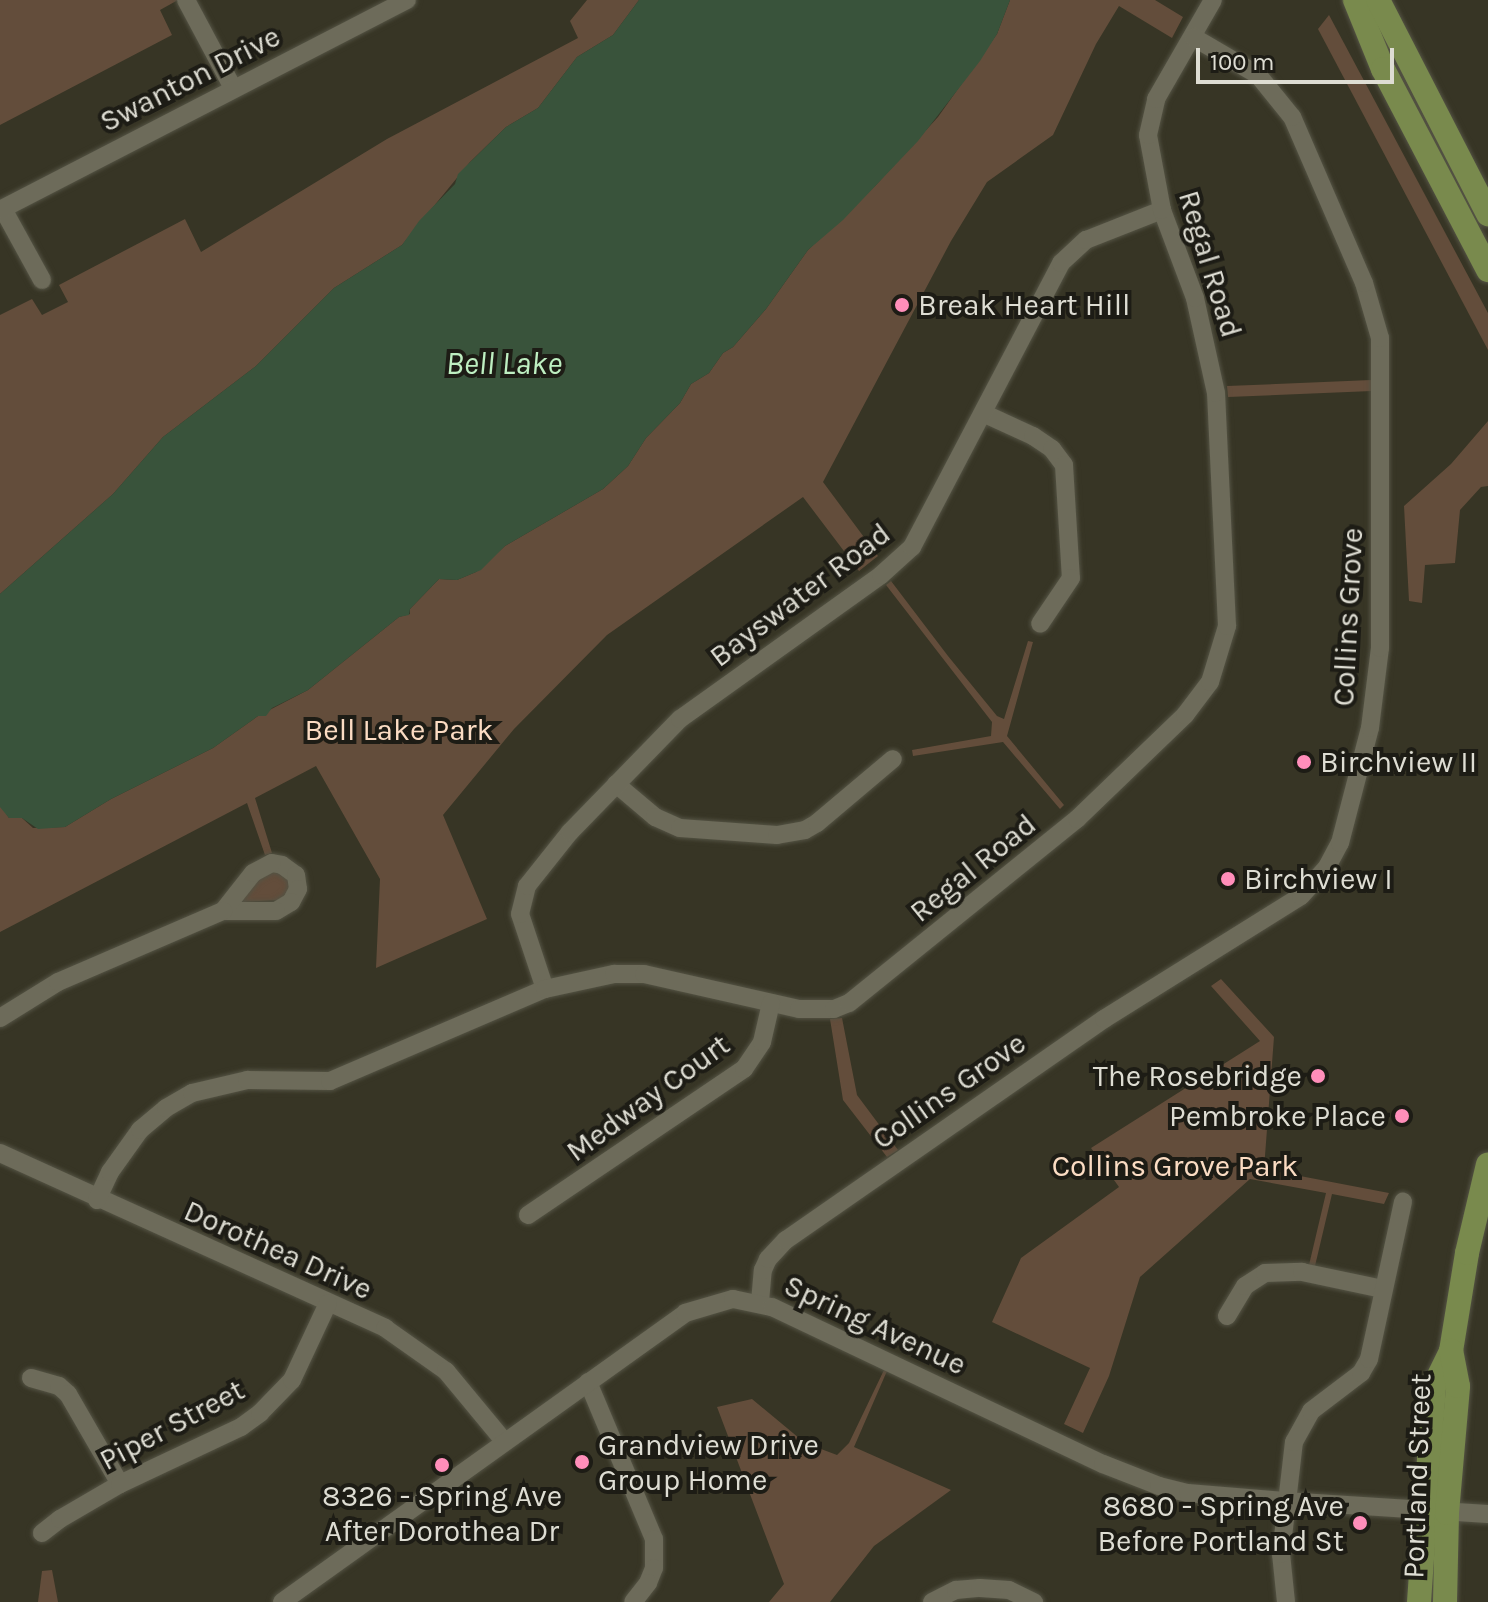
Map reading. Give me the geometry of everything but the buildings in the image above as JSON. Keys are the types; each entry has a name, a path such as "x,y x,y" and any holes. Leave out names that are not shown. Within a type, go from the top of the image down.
{"main road":[{"path":"1355,0 1383,69 1488,270"},
{"path":"1378,0 1488,214"},
{"name":"Portland Street","path":"1419,1602 1458,1386 1451,1351 1467,1253 1488,1164"},
{"name":"Portland Street","path":"1435,1512 1445,1602"}],"street":[{"path":"186,0 233,88"},
{"name":"Swanton Drive","path":"2,209 407,0"},
{"name":"Regal Road","path":"97,1200 110,1172 140,1130 166,1108 192,1093 247,1080 310,1082 349,1076 545,989 614,974 644,974 771,1003 827,1010 860,997 1077,819 1185,715 1210,682 1227,626 1216,393 1195,298 1162,210 1150,154 1149,126 1156,99 1213,0"},
{"name":"Collins Grove","path":"760,1302 763,1270 768,1259 786,1240 1104,1019 1301,896 1327,867 1340,843 1370,728 1380,648 1380,338 1364,283 1292,117 1258,75 1193,37"},
{"path":"2,209 42,280"},
{"name":"Bayswater Road","path":"545,989 523,926 522,901 527,886 570,832 680,719 881,575 912,547 1066,256 1097,235 1162,210"},
{"path":"985,414 1033,436 1052,449 1064,465 1071,578 1040,624"},
{"path":"616,784 655,817 680,828 777,835 805,830 817,823 893,759"},
{"path":"0,1018 58,982 223,911"},
{"name":"Medway Court","path":"528,1215 744,1069 762,1042 771,1003"},
{"name":"Dorothea Drive","path":"0,1153 97,1200 385,1328 424,1353 465,1391 503,1440"},
{"path":"1286,1602 1281,1554 1294,1442 1300,1425 1311,1411 1361,1373 1375,1340 1403,1202"},
{"path":"1227,1316 1245,1286 1265,1273 1302,1272 1383,1289"},
{"name":"Spring Avenue","path":"282,1602 503,1440 685,1313 733,1299 760,1302 1135,1478 1188,1493 1488,1514"},
{"name":"Piper Street","path":"42,1533 120,1484 241,1427 260,1413 292,1380 328,1303"},
{"path":"31,1378 59,1386 68,1394 120,1484"},
{"path":"588,1382 654,1539 654,1568 648,1583 633,1602"},
{"path":"932,1602 956,1590 980,1588 1009,1590 1034,1602"}],"green space":[{"path":"0,0 178,0 160,10 172,35 0,125"},
{"path":"587,0 639,0 613,35 577,57 538,108 506,127 470,162 402,245 334,288 256,366 163,437 113,494 0,594 0,315 32,299 42,315 68,302 59,285 185,219 201,252 387,139 578,38 570,21"},
{"name":"Bell Lake Park","path":"1010,0 1155,0 1183,17 1172,38 1119,6 1096,44 1053,135 987,182 951,241 823,482 878,556 859,571 803,497 607,635 514,729 443,815 487,919 376,968 380,879 316,766 255,798 272,853 265,855 247,803 0,932 0,804 9,818 22,818 33,828 65,827 111,799 213,748 258,716 308,690 399,617 410,614 410,609 439,579 457,580 476,572 505,546 603,489 628,466 646,438 680,403 691,384 709,373 723,353 733,347 766,309 808,250 876,185 938,117 997,34"},
{"path":"1329,15 1488,313 1488,350 1318,29"},
{"path":"1371,380 1372,391 1228,397 1227,386"},
{"path":"1488,421 1488,486 1481,487 1460,510 1455,563 1425,565 1422,603 1409,601 1404,506 1451,464"},
{"path":"891,581 997,716 1004,719 1028,641 1033,642 1007,736 1064,805 1060,809 1003,742 913,756 912,750 991,736 992,722 886,585"},
{"path":"278,870 289,877 291,890 281,900 237,902 262,876"},
{"name":"Collins Grove Park","path":"1221,979 1274,1037 1264,1169 1389,1193 1384,1204 1332,1194 1315,1266 1309,1265 1326,1193 1250,1179 1140,1277 1109,1376 1083,1433 1064,1424 1090,1368 992,1322 1021,1258 1119,1187 1091,1148 1260,1041 1211,986"},
{"path":"842,1018 857,1095 898,1150 887,1157 843,1100 830,1019"},
{"path":"884,1370 887,1371 854,1447 951,1490 874,1546 830,1602 769,1602 784,1584 717,1407 752,1399 805,1443 837,1455 849,1443"},
{"path":"52,1570 58,1602 38,1602 42,1571"}],"water":[{"name":"Bell Lake","path":"639,0 1010,0 997,34 980,61 918,141 843,220 808,250 766,309 733,347 723,353 709,373 691,384 680,403 646,438 628,466 603,489 505,546 481,570 457,580 439,579 410,609 409,615 399,617 308,690 272,708 266,716 258,716 213,748 111,799 65,827 38,829 22,818 9,818 0,807 0,594 113,494 163,437 256,366 334,288 402,245 419,221 455,184 458,174 506,127 538,108 577,57 613,35"}],"place":[{"name":"Break Heart Hill","path":"902,305"},
{"name":"Birchview II","path":"1304,762"},
{"name":"Birchview I","path":"1228,879"},
{"name":"The Rosebridge","path":"1318,1076"},
{"name":"Pembroke Place","path":"1402,1116"},
{"name":"Grandview Drive Group Home","path":"582,1462"},
{"name":"8326 - Spring Ave After Dorothea Dr","path":"442,1465"},
{"name":"8680 - Spring Ave Before Portland St","path":"1360,1523"}]}
